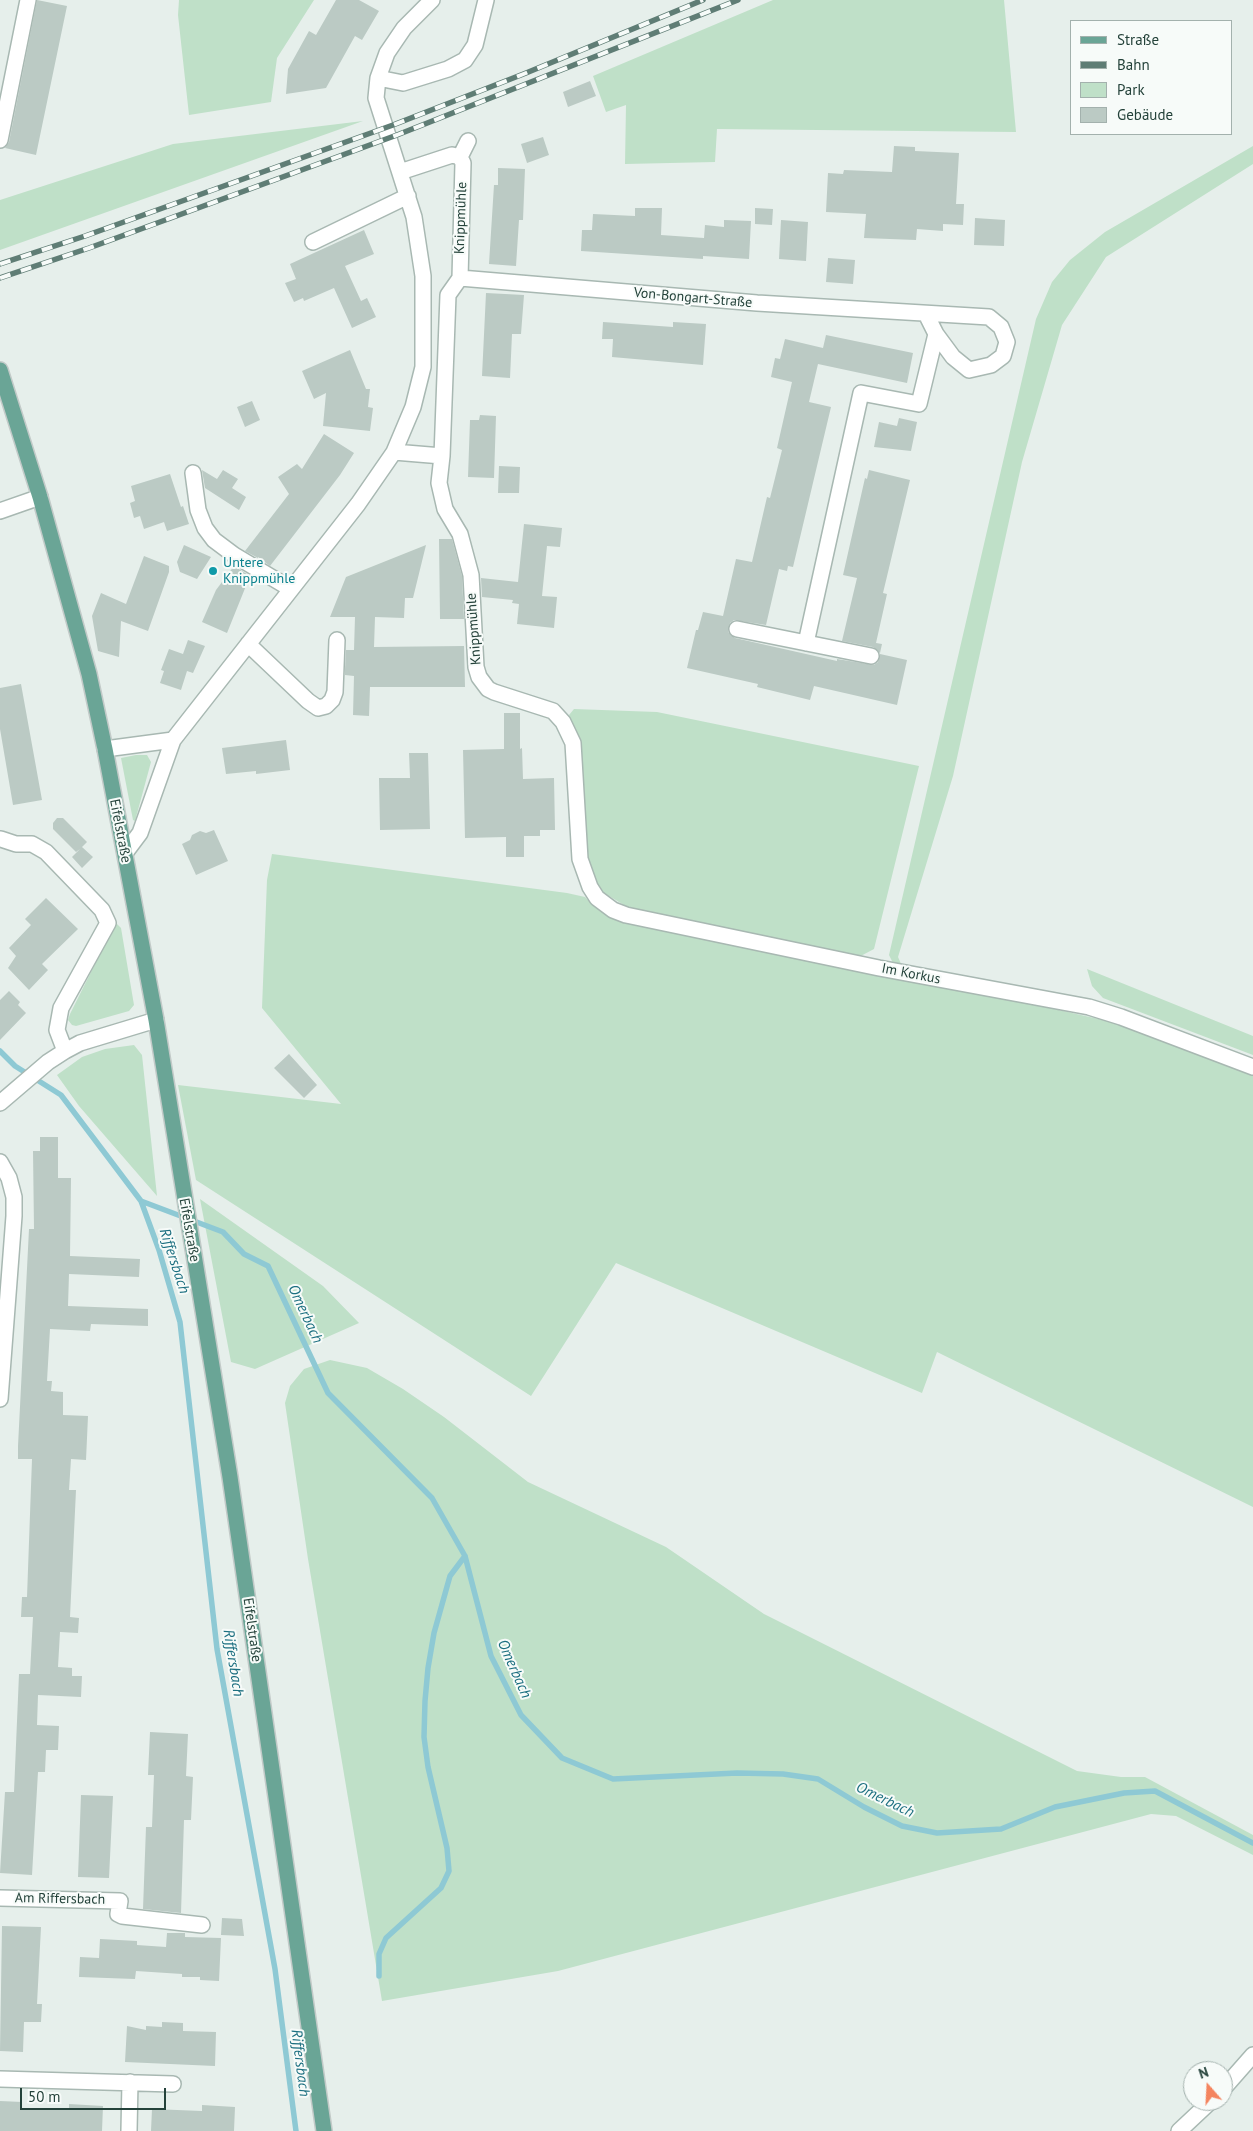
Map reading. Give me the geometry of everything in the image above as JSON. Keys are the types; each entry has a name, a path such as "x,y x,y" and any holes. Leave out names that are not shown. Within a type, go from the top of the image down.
{"main road":[{"name":"Eifelstraße","path":"0,370 40,497 89,674 156,1020 230,1477 324,2131"}],"street":[{"path":"0,140 28,0"},
{"path":"125,853 140,833 173,740 358,504 394,452 413,407 423,366 423,276 414,217 376,98 378,78 387,53 404,28 432,0"},
{"path":"378,78 403,83 448,70 465,60 475,45 486,0"},
{"path":"400,172 452,155 460,157 468,141"},
{"name":"Knippmühle","path":"460,157 463,163 460,278 448,295 442,456 439,483 445,509 460,534 471,575 476,667 479,677 488,689 553,711 564,722 573,743 578,840 584,871"},
{"path":"313,242 408,196"},
{"name":"Von-Bongart-Straße","path":"460,278 757,303 989,317 1001,327 1007,342 1003,356 991,365 968,370 953,357 936,334 926,314"},
{"path":"806,643 861,393 919,404 936,334"},
{"path":"394,452 442,456"},
{"path":"193,473 198,510 205,528 214,540 234,555 291,589"},
{"path":"0,511 40,497"},
{"path":"737,629 871,656"},
{"path":"248,644 308,702 318,708 326,706 332,700 335,692 337,640"},
{"path":"105,749 173,740"},
{"path":"0,838 16,844 32,844 46,852 102,910 108,923 61,1008 57,1030 65,1051"},
{"name":"Im Korkus","path":"584,871 590,888 597,898 613,910 626,915 879,968 1089,1007 1121,1017 1253,1067"},
{"path":"0,1103 48,1062 80,1043 156,1020"},
{"path":"0,1162 9,1178 14,1197 14,1216 0,1399"},
{"name":"Am Riffersbach","path":"0,1898 120,1901 118,1914 122,1916 202,1925"},
{"path":"1233,2078 1253,2055"},
{"path":"0,2079 173,2084"},
{"path":"129,2131 130,2082"},
{"path":"1179,2131 1200,2111"}],"green space":[{"path":"179,0 314,0 277,58 271,102 189,115 178,15"},
{"path":"773,0 1004,0 1016,132 717,129 715,162 625,164 626,105 606,112 593,76"},
{"path":"363,121 0,250 0,200 173,144"},
{"path":"1253,146 1253,164 1106,257 1062,325 1022,462 953,776 898,957 902,966 893,963 889,955 1036,319 1052,282 1070,260 1105,232"},
{"path":"574,709 657,712 919,766 874,949 855,959 629,908 604,893 588,871 578,740 569,715"},
{"path":"147,755 151,762 135,821 133,820 121,758"},
{"path":"272,854 567,893 585,897 593,905 1143,1029 1253,1071 1253,1507 937,1352 922,1393 616,1263 531,1396 196,1180 178,1085 341,1104 262,1008 267,880"},
{"path":"117,924 121,928 134,1005 129,1011 76,1026 72,1025 68,1020 70,1014 113,928"},
{"path":"1087,969 1253,1036 1253,1055 1103,998 1092,986"},
{"path":"134,1045 142,1055 157,1196 79,1106 57,1075 82,1057 105,1049"},
{"path":"200,1199 323,1286 359,1323 255,1369 231,1362"},
{"path":"330,1360 367,1368 403,1389 444,1417 528,1482 666,1547 764,1614 1077,1771 1121,1777 1145,1777 1253,1835 1253,1855 1176,1816 1151,1814 558,1971 382,2001 308,1559 285,1403 290,1386 304,1369"}],"building":[{"path":"37,0 67,6 36,155 5,148 9,142"},
{"path":"336,0 359,0 379,11 362,40 355,36 326,88 286,94 288,69 309,31 316,35"},
{"path":"590,81 596,96 568,107 563,92"},
{"path":"543,137 549,155 527,163 521,144"},
{"path":"894,146 915,147 915,151 959,153 956,204 964,204 963,225 943,224 943,231 917,229 916,240 864,238 866,214 826,212 828,173 843,174 844,170 892,172"},
{"path":"498,168 525,169 523,220 519,220 516,266 489,264 494,185 498,185"},
{"path":"635,208 662,208 661,235 704,238 705,225 724,227 724,220 751,221 749,259 703,256 703,259 581,251 582,230 592,230 593,214 635,216"},
{"path":"755,208 773,209 772,225 755,224"},
{"path":"975,218 1005,220 1004,246 974,245"},
{"path":"781,220 808,222 806,261 779,259"},
{"path":"364,230 374,254 345,266 361,301 367,298 376,317 352,328 334,288 304,301 303,298 294,302 285,283 296,279 290,264"},
{"path":"828,258 855,260 853,284 826,282"},
{"path":"486,293 524,295 521,334 512,334 510,378 482,376"},
{"path":"603,322 673,327 673,322 706,324 703,365 612,357 613,339 602,339"},
{"path":"826,335 913,353 907,383 818,364 809,402 831,407 793,567 788,566 787,571 779,569 766,625 734,620 730,623 728,632 735,638 837,661 837,659 874,665 878,662 880,654 907,660 897,705 814,686 810,700 757,687 758,684 687,668 696,630 698,630 703,612 723,616 736,559 752,562 767,497 770,498 782,450 777,448 792,382 771,377 775,358 780,359 785,339 823,348"},
{"path":"350,350 366,389 370,389 368,407 373,408 370,431 323,426 326,393 314,399 302,371"},
{"path":"252,401 260,420 245,427 237,407"},
{"path":"480,415 496,416 494,478 468,477 470,420 479,420"},
{"path":"899,418 917,422 911,451 874,447 879,422 897,426"},
{"path":"324,434 354,453 340,475 270,566 258,557 245,551 289,494 278,477 297,464 302,469"},
{"path":"499,466 520,467 519,493 498,493"},
{"path":"202,470 217,479 223,470 238,479 232,488 246,497 239,510 205,488"},
{"path":"869,470 910,480 883,593 887,594 876,643 882,644 880,653 873,647 842,641 857,578 843,575 865,478 867,479"},
{"path":"170,474 189,524 167,531 164,522 144,529 140,516 134,518 130,503 135,501 131,486"},
{"path":"524,524 562,528 560,547 547,546 542,596 557,597 554,628 517,624 519,604 512,603 513,600 482,597 481,578 518,582"},
{"path":"439,539 452,539 462,576 464,619 440,619"},
{"path":"184,545 211,557 197,579 180,572 177,562"},
{"path":"426,545 413,598 405,598 404,618 375,617 374,647 464,646 465,687 370,687 369,716 353,715 354,676 345,675 345,669 346,650 354,650 355,617 330,617 346,577"},
{"path":"144,556 169,566 169,572 148,631 121,621 119,657 98,651 92,616 101,593 126,604"},
{"path":"234,566 250,576 227,633 202,622 216,590"},
{"path":"188,640 205,646 193,673 187,671 181,690 160,683 164,671 161,670 169,649 183,654"},
{"path":"21,684 42,800 13,805 0,729 0,688"},
{"path":"504,713 520,713 520,749 522,748 523,779 554,778 555,830 540,830 540,836 524,836 524,857 506,857 506,837 465,838 463,750 504,749"},
{"path":"286,740 290,770 256,774 256,771 226,774 222,748"},
{"path":"409,753 428,753 430,829 380,830 379,778 410,778"},
{"path":"57,818 63,818 87,842 82,847 93,857 82,868 72,857 80,849 76,852 53,829 53,823"},
{"path":"214,830 228,861 196,875 182,844 200,831 206,833"},
{"path":"46,898 78,929 42,964 48,970 29,990 8,968 16,956 9,948 31,925 25,919"},
{"path":"9,991 20,1002 18,1005 26,1013 0,1040 0,1000"},
{"path":"289,1054 317,1085 304,1098 274,1068"},
{"path":"40,1137 58,1137 58,1178 71,1178 70,1256 140,1259 139,1277 69,1274 68,1306 148,1309 148,1326 91,1324 90,1331 50,1329 47,1381 52,1381 51,1391 63,1392 63,1415 88,1416 86,1460 71,1459 69,1490 76,1490 70,1617 79,1618 78,1633 60,1632 58,1667 72,1668 72,1676 82,1676 81,1697 38,1695 37,1725 59,1726 58,1750 46,1750 45,1772 38,1772 32,1875 0,1873 5,1792 14,1792 19,1674 30,1674 33,1617 21,1617 22,1597 27,1597 32,1459 18,1459 18,1446 29,1229 34,1229 33,1151 40,1151"},
{"path":"150,1732 188,1734 186,1776 193,1777 191,1820 184,1820 181,1913 143,1909 146,1827 152,1827 154,1775 148,1775"},
{"path":"81,1795 113,1796 109,1878 78,1877"},
{"path":"222,1918 242,1919 244,1936 221,1935"},
{"path":"2,1926 41,1927 37,2004 42,2004 41,2022 24,2022 23,2052 0,2051"},
{"path":"167,1933 185,1933 185,1937 221,1938 219,1981 200,1980 200,1977 182,1977 182,1974 136,1971 135,1979 79,1977 80,1957 99,1958 100,1939 137,1941 137,1945 166,1947"},
{"path":"162,2022 183,2023 183,2031 216,2032 215,2066 125,2062 127,2026 146,2030 146,2026 162,2027"},
{"path":"0,2101 22,2102 22,2108 54,2110 69,2110 69,2104 103,2106 102,2131 0,2131"},
{"path":"202,2105 235,2107 234,2131 151,2131 152,2109 202,2111"}],"waterway":[{"name":"Omerbach","path":"0,1051 15,1066 61,1095 141,1201 223,1232 244,1254 268,1266 328,1393 432,1498 465,1556 491,1656 521,1715 562,1758 613,1779 737,1773 783,1774 818,1779 864,1807 902,1826 937,1833 1001,1829 1055,1807 1124,1793 1155,1791 1253,1843"},
{"name":"Riffersbach","path":"141,1201 159,1250 180,1322 217,1649 275,1969 296,2131"},
{"path":"379,1976 379,1954 386,1938 441,1888 449,1871 447,1848 428,1767 424,1737 425,1701 434,1633 450,1576 465,1556"}],"railway":[{"path":"0,264 85,236 393,125 526,73 703,0"},
{"path":"0,278 89,248 397,135 738,0"}],"place":[{"name":"Untere Knippmühle","path":"213,571"}]}
